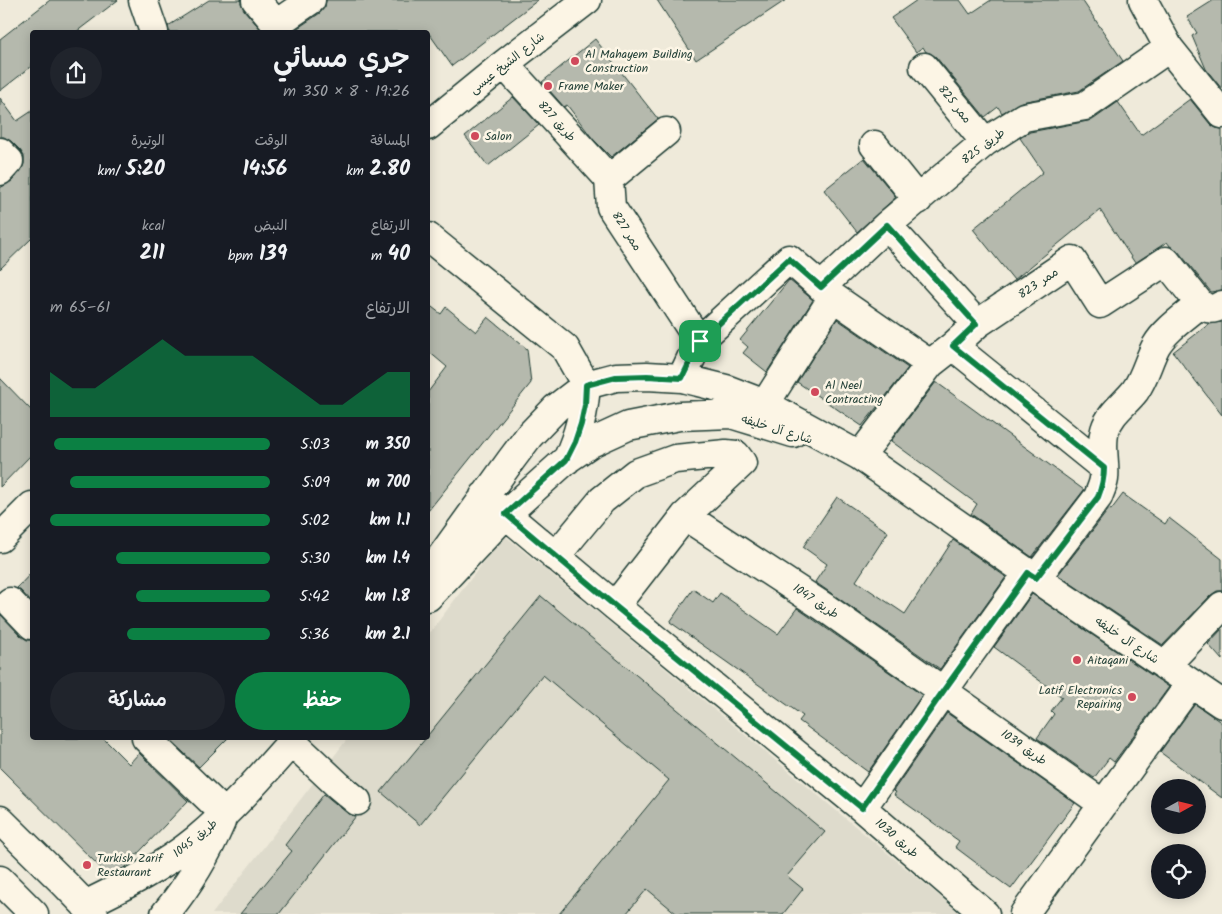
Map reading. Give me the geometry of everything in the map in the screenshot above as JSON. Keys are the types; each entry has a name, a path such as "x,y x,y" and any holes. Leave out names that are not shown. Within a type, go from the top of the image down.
{"street":[{"path":"143,0 153,30"},
{"path":"256,0 278,28 311,0"},
{"path":"1143,0 1169,48 1222,114"},
{"name":"شارع الشيخ عيسى","path":"430,124 504,64 570,5"},
{"name":"طريق 825","path":"765,404 827,292 887,225 985,142 1024,117 1085,106 1169,48"},
{"name":"طريق 827","path":"504,64 609,179"},
{"name":"ممر 825","path":"924,67 985,142"},
{"path":"609,179 666,132"},
{"path":"874,145 918,200"},
{"path":"0,152 9,161 0,171"},
{"name":"ممر 827","path":"609,179 611,207 700,341"},
{"path":"887,225 976,324"},
{"path":"430,239 564,348 586,385 585,405 581,424 566,460"},
{"path":"682,378 700,341 789,259 827,292 930,364"},
{"name":"ممر 823","path":"860,456 930,364 953,346 976,324 1072,260 1100,304 1166,261 1211,304"},
{"path":"862,808 944,690 1032,575 1098,497 1104,478 1103,439 1105,429 1111,416 1134,392 1144,376 1150,358 1163,336 1211,304"},
{"path":"953,346 1104,468"},
{"name":"شارع آل خليفه","path":"430,572 528,436 556,408 586,385 616,377 682,378 726,389 765,404 860,456 1222,704"},
{"name":"شارع آل خليفه","path":"430,595 506,514 566,460 590,443 628,426 680,416 730,414 860,456"},
{"path":"555,557 602,500 636,473 675,459 726,454 736,456 742,463 685,516 615,606"},
{"name":"طريق 1030","path":"484,496 555,557 862,808 985,914"},
{"path":"0,538 30,508"},
{"name":"طريق 1047","path":"685,516 824,607 944,690"},
{"path":"10,602 30,623"},
{"path":"1165,666 1222,606"},
{"path":"1024,914 1190,682"},
{"name":"طريق 1039","path":"944,690 1103,804"},
{"name":"طريق 1045","path":"148,740 225,814"},
{"name":"طريق 1045","path":"90,909 130,882 164,863 196,840 225,814 292,740"},
{"path":"294,740 338,786 357,801"},
{"name":"طريق 1045","path":"165,914 199,868 225,814"},
{"path":"0,820 90,909"},
{"path":"0,880 34,914"}],"shaded area":[{"path":"504,535 961,914 212,914 346,740 430,740 430,632"}],"building":[{"path":"50,0 118,0 79,30 30,30 30,68 0,91 0,39"},
{"path":"209,0 241,0 244,10 261,30 169,30 168,26"},
{"path":"326,0 538,0 452,66 430,35 430,30 295,30 320,13 325,7"},
{"path":"657,0 786,0 696,60"},
{"path":"917,0 960,0 970,14 991,0 1082,0 1123,61 1079,91 1021,102 1002,113 998,107 985,117 936,57 926,52 923,47 916,52 891,18"},
{"path":"1214,0 1222,0 1222,89 1206,69 1192,36 1197,33 1187,17"},
{"path":"595,39 658,119 611,157 593,139 567,105 564,107 542,82"},
{"path":"513,97 539,125 488,166 465,136"},
{"path":"0,98 17,121 30,112 30,240 0,269 0,188 12,181 21,171 24,164 24,156 11,141 0,137"},
{"path":"1190,99 1210,124 1222,129 1222,290 1211,292 1178,251 1167,242 1135,263 1100,210 1014,280 973,229 1043,172 1020,138 1030,132 1094,119 1118,102 1141,135"},
{"path":"864,158 896,197 857,232 824,190"},
{"path":"789,280 813,300 767,372 743,353 748,347 740,340"},
{"path":"430,306 441,314 446,307 476,332 488,317 527,349 531,383 430,509 430,389 447,367 430,353"},
{"path":"837,319 908,368 862,426 797,382"},
{"path":"1222,322 1222,415 1173,352 1209,324"},
{"path":"0,378 30,409 30,456 0,487"},
{"path":"936,382 1084,490 1032,557 971,514 977,504 891,441"},
{"path":"1123,494 1165,524 1169,518 1222,559 1222,591 1217,591 1211,595 1163,645 1058,575 1109,509 1111,510"},
{"path":"837,497 888,532 856,581 905,614 953,540 1006,577 940,669 815,582 827,564 803,547"},
{"path":"30,574 30,601 17,588"},
{"path":"693,589 713,603 720,593 778,634 797,608 922,695 868,772 799,721 803,716 670,622"},
{"path":"1032,594 1169,687 1114,762 1109,758 1094,778 1037,738 1054,714 1051,711 1062,697 994,647"},
{"path":"541,596 825,832 787,876 803,889 783,914 677,914 647,889 626,914 559,914 669,780 543,675 420,825 381,792 424,740 430,740 430,733"},
{"path":"0,614 21,636 30,640 30,740 105,740 129,764 139,753 188,801 124,868 107,874 0,768"},
{"path":"1222,629 1222,660 1208,644"},
{"path":"1195,704 1222,723 1222,798 1206,786 1206,779 1196,779 1160,752"},
{"path":"947,713 1075,803 1011,889 955,847 959,841 894,795 896,792 893,791"},
{"path":"170,740 226,740 199,767"},
{"path":"324,794 347,813 356,816 279,914 240,914 292,851 285,845"}],"place":[{"name":"Al Mahayem Building Construction","path":"575,61"},
{"name":"Frame Maker","path":"548,86"},
{"name":"Salon","path":"475,136"},
{"name":"Al Neel Contracting","path":"815,392"},
{"name":"Aitaqani","path":"1077,660"},
{"name":"Latif Electronics Repairing","path":"1132,697"},
{"name":"Turkish Zarif Restaurant","path":"87,865"}],"route":[{"path":"887,225 976,324 953,346 1104,468 1104,478 1098,497 1036,578 1028,573 862,808 555,557 506,514 566,460 581,424 585,405 586,385 616,377 682,378 700,341 789,259 821,287 887,225"}]}
